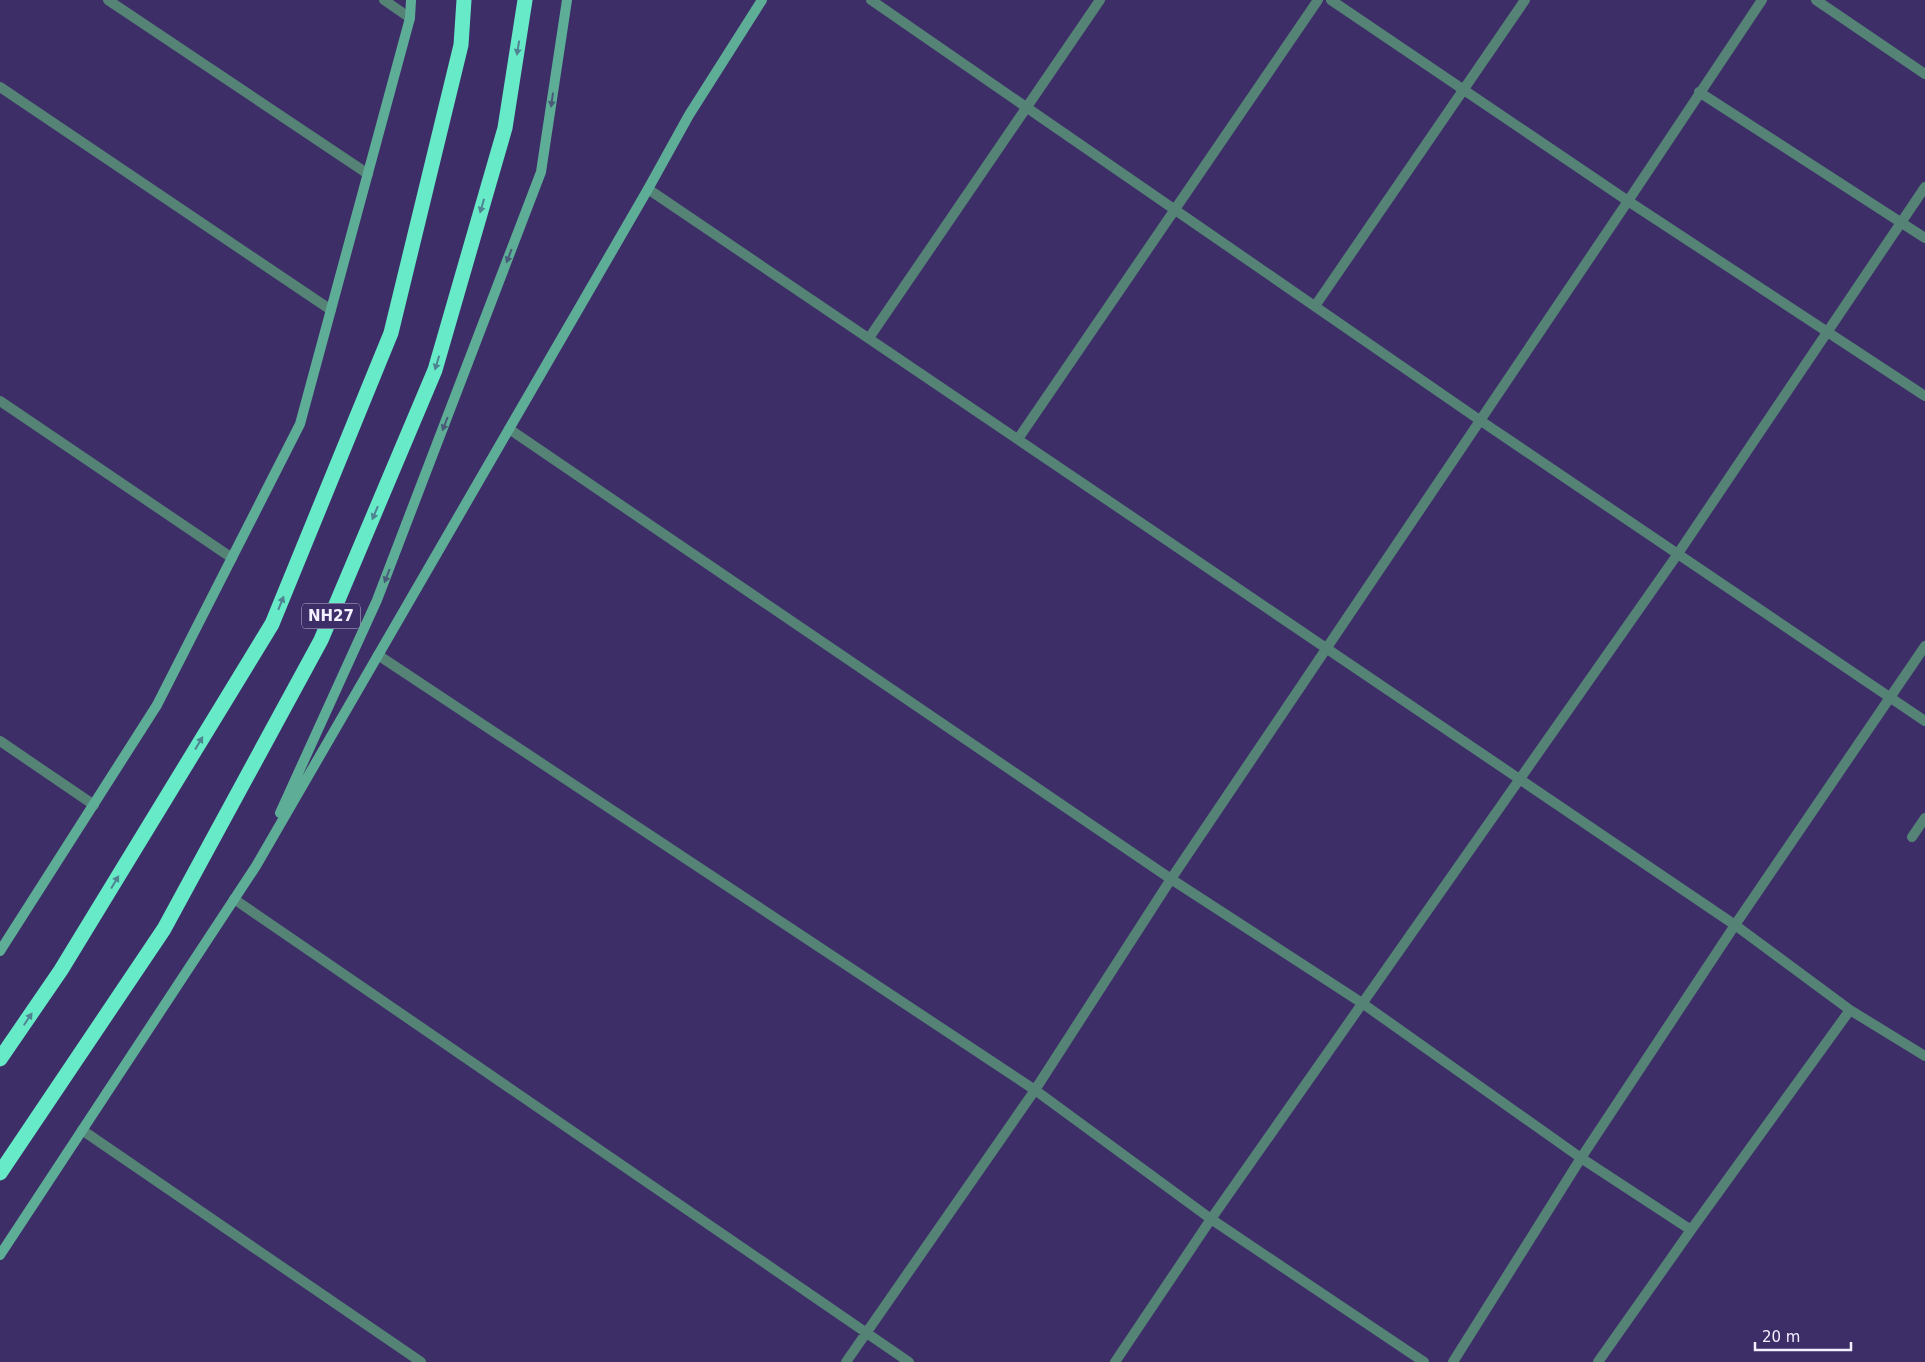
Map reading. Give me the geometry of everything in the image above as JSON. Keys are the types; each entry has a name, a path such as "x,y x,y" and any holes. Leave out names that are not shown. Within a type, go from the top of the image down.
{"highway":[{"name":"NH27","path":"0,1059 61,970 272,624 391,333 461,45 464,0"},
{"name":"NH27","path":"0,1174 164,929 322,640 435,370 505,128 525,0"}],"main road":[{"path":"0,951 157,705 300,424 410,18 411,0"},
{"path":"256,866 377,600 541,172 567,0"},
{"path":"0,1255 256,866 689,115 762,0"}],"street":[{"path":"108,0 368,174"},
{"path":"384,0 410,18"},
{"path":"871,0 1481,421 1925,721"},
{"path":"869,338 1100,0"},
{"path":"1018,439 1318,0"},
{"path":"1331,0 1628,201 1925,396"},
{"path":"1315,306 1525,0"},
{"path":"846,1362 1035,1090 1171,879 1481,421 1762,0"},
{"path":"1816,0 1925,74"},
{"path":"0,87 331,310"},
{"path":"1699,92 1925,238"},
{"path":"1115,1362 1211,1219 1362,1002 1677,555 1925,187"},
{"path":"648,189 1735,925 1850,1010 1925,1056"},
{"path":"0,400 232,558"},
{"path":"509,429 1171,879 1362,1002 1581,1158 1691,1230"},
{"path":"1453,1362 1581,1158 1735,925 1925,646"},
{"path":"378,655 1035,1090 1211,1219 1424,1362"},
{"path":"0,741 94,805"},
{"path":"1912,837 1925,818"},
{"path":"234,899 909,1362"},
{"path":"1598,1362 1850,1010"},
{"path":"82,1130 421,1362"}]}
